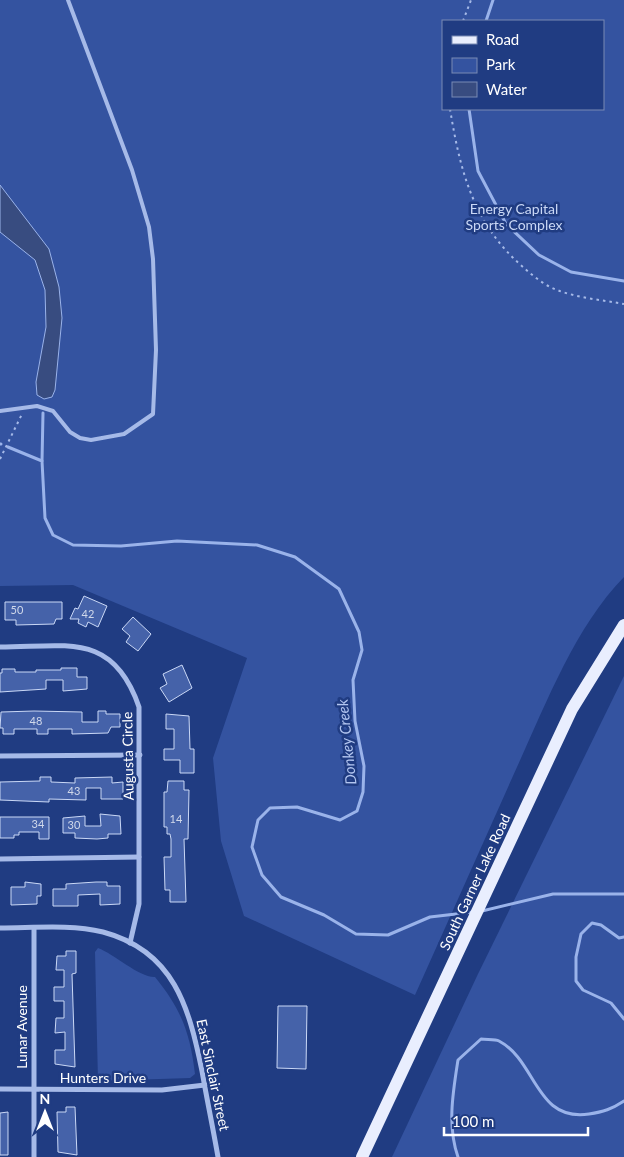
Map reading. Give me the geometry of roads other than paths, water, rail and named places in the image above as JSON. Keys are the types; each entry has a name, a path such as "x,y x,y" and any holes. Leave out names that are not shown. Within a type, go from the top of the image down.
{"main road":[{"name":"South Garner Lake Road","path":"362,1157 466,939 493,876 572,709 624,625"}],"street":[{"name":"Augusta Circle","path":"0,647 80,646 100,653 119,667 132,684 139,706 139,904 130,943"},
{"path":"0,756 140,755"},
{"path":"0,859 139,857"},
{"name":"East Sinclair Street","path":"0,928 75,928 103,932 130,943 153,957 175,983 189,1013 218,1157"},
{"name":"Lunar Avenue","path":"34,928 34,1157"},
{"name":"Hunters Drive","path":"0,1089 162,1090 205,1085"}],"lane":[{"path":"0,411 37,406 53,411 70,432 80,438 91,440 124,434 153,414 156,350 153,259 149,227 132,170 68,0"}],"water":[{"path":"0,185 49,249 59,287 62,318 55,390 52,397 44,399 37,395 36,382 46,327 45,290 35,260 0,232"}],"waterway":[{"path":"486,20 493,0"},
{"path":"469,110 478,171 506,224 539,255 571,272 624,281"},
{"name":"Donkey Creek","path":"42,461 43,413"},
{"name":"Donkey Creek","path":"8,447 42,461 45,518 53,535 73,545 121,546 177,541 257,545 295,557 339,589 359,632 362,650 353,680 355,721 364,766 363,792 357,811 340,820 297,807 270,808 258,820 252,847 262,875 281,897 324,915 356,934 388,935 430,917 473,912"},
{"name":"Donkey Creek","path":"482,911 553,894 624,894"},
{"path":"624,937 619,938 601,925 592,923 581,934 576,957 576,981 583,990 611,1003 624,1019"},
{"path":"458,1157 452,1121 458,1060 481,1039 499,1041 512,1050 547,1100 558,1109 571,1114 589,1114 607,1110 624,1101"}],"park label":[{"name":"Energy Capital Sports Complex","path":"514,217"}]}
